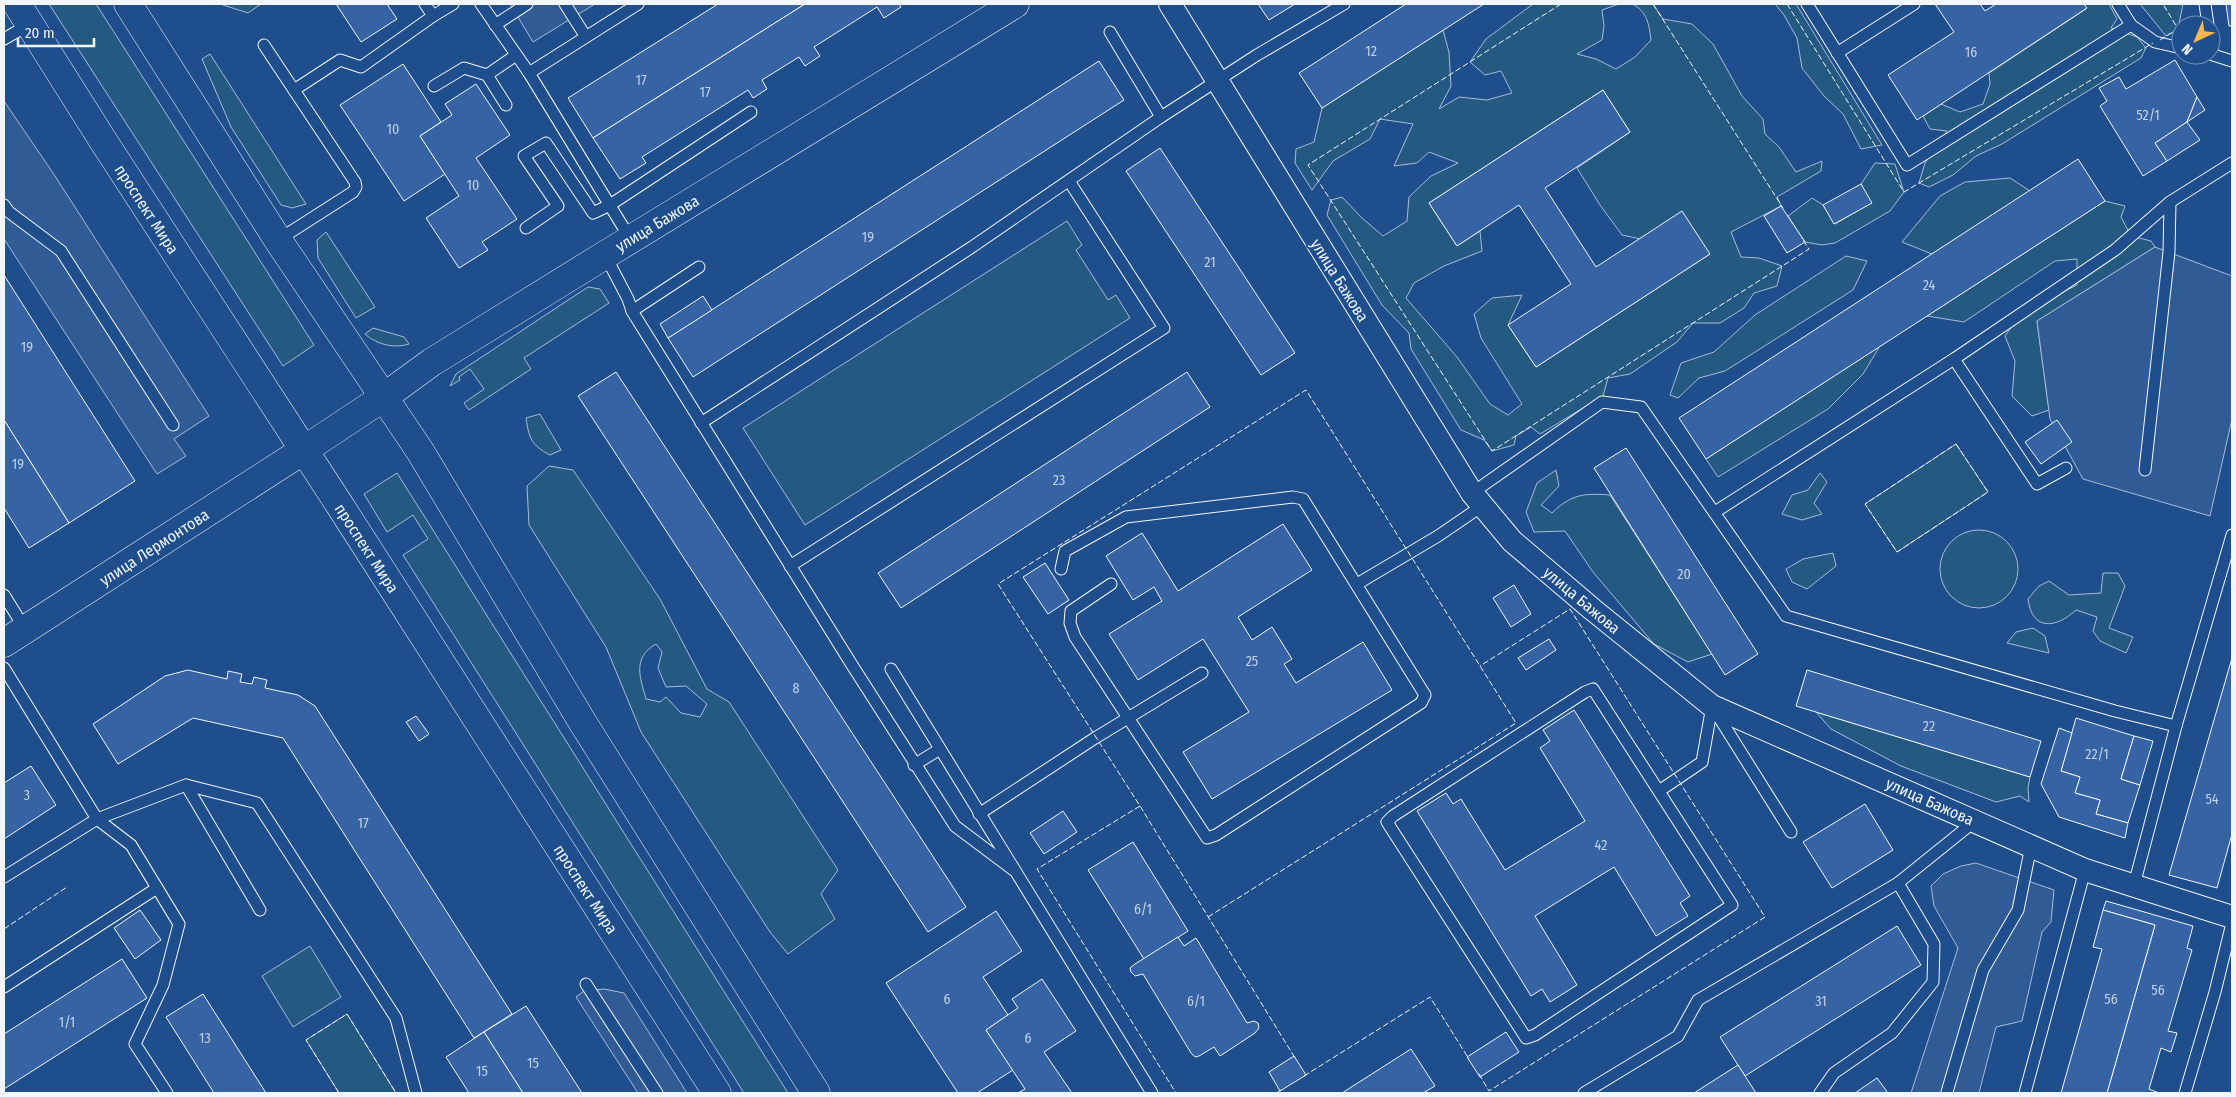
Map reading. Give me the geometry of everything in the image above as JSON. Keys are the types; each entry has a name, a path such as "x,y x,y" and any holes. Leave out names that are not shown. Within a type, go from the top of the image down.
{"main road":[{"path":"128,4 278,240 420,451 583,723 816,1093"},
{"name":"улица Бажова","path":"304,450 384,397 432,362 1015,4"},
{"name":"проспект Мира","path":"23,14 112,156 304,450 717,1093"},
{"name":"улица Лермонтова","path":"14,636 304,450"}],"street":[{"name":"улица Бажова","path":"1170,4 1477,499 1512,541 1592,609 1712,706 2085,870 2232,917"}],"lane":[{"path":"425,4 433,16"},
{"path":"294,90 340,60 361,67 453,4"},
{"path":"481,4 529,73 631,240"},
{"path":"496,25 527,4"},
{"path":"565,4 586,37"},
{"path":"529,73 638,4"},
{"path":"700,423 972,247 1217,81 1344,4"},
{"path":"1807,4 1907,165 2130,25"},
{"path":"1837,53 1914,4"},
{"path":"2118,4 2130,25 2155,42 2171,46"},
{"path":"4,39 23,14"},
{"path":"1110,32 1162,117"},
{"path":"264,45 355,182 356,187 353,192 278,240"},
{"path":"487,75 516,55"},
{"path":"434,86 464,68 487,75 506,105"},
{"path":"526,228 558,206 524,156 546,143 592,213 610,205 751,112"},
{"path":"1714,512 1954,359 2114,250 2170,202 2232,163"},
{"path":"790,566 1164,328 1069,180"},
{"path":"2145,470 2169,252 2170,202"},
{"path":"4,204 8,212 61,250 173,425"},
{"path":"605,255 632,311 700,423 954,826 1015,871"},
{"path":"632,311 699,267"},
{"path":"1954,359 2037,484 2066,468"},
{"path":"1356,584 1438,536 1477,499 1602,402 1642,406 1786,616 2096,706 2176,726"},
{"path":"1061,569 1065,551 1126,517 1293,497 1303,499 1425,695 1421,703 1216,836 1207,838 1074,637 1070,623 1071,611 1110,584"},
{"path":"2134,885 2176,726 2232,535"},
{"path":"4,595 14,636"},
{"path":"4,668 97,819 131,845 179,924 163,985 135,1044 167,1093"},
{"path":"891,669 1152,1093"},
{"path":"979,814 1202,673"},
{"path":"1593,689 1659,791 1732,905 1535,1035 1526,1038 1387,822 1393,816 1518,735 1585,692 1593,689"},
{"path":"1659,791 1702,762 1712,706"},
{"path":"1712,706 1791,832"},
{"path":"914,765 940,749"},
{"path":"186,785 260,910"},
{"path":"4,877 97,819 186,785 257,803 396,1018 416,1093"},
{"path":"1584,1093 1678,1036 1698,1000 1898,883 1974,821"},
{"path":"1946,1092 1983,970 2018,910 2031,846"},
{"path":"2025,1093 2085,870"},
{"path":"1820,1093 1834,1073 1892,1034 1933,982 1934,944 1898,883"},
{"path":"4,987 157,888"},
{"path":"2185,1093 2215,992 2232,923"},
{"path":"586,984 657,1093"}],"shaded area":[{"path":"49,4 96,4 314,345 283,366"},
{"path":"220,4 261,4 248,13"},
{"path":"510,4 595,4 533,42"},
{"path":"1533,4 1619,4 1602,10 1604,26 1602,40 1577,54 1596,59 1616,69 1635,57 1651,40 1648,23 1644,14 1632,4 1653,4 1663,19 1692,24 1713,44 1742,96 1763,119 1765,134 1779,147 1796,172 1822,161 1821,171 1777,197 1781,206 1731,232 1741,257 1759,258 1782,266 1777,286 1754,293 1744,308 1720,323 1693,323 1677,342 1630,374 1608,378 1603,396 1540,434 1531,427 1516,436 1514,445 1492,451 1484,440 1461,430 1411,349 1409,333 1382,305 1327,215 1331,200 1342,197 1383,236 1407,221 1409,197 1431,176 1458,163 1429,152 1417,163 1394,166 1413,124 1380,119 1370,139 1333,161 1312,190 1295,163 1296,149 1314,142 1322,108 1443,30 1449,52 1451,86 1439,109 1459,97 1487,100 1512,93 1501,71 1485,75 1470,62 1486,39","holes":["1603,90 1630,132 1577,168 1600,205 1622,235 1710,254 1536,367 1508,325 1522,295 1492,298 1474,314 1481,338 1522,404 1508,415 1490,404 1457,357 1406,298 1414,283 1444,266 1482,251 1480,231 1457,246 1429,203"]},
{"path":"1775,4 1796,4 1882,145 1861,149 1843,114 1824,96 1802,68 1797,38 1784,15"},
{"path":"2084,4 2109,4 2117,19 2111,28 2137,37 2146,48 2141,58 2002,144 1976,156 1953,175 1929,187 1919,183 1925,163 1947,131 1930,129 1923,116 1941,104 1960,112 1983,104 1990,84 1989,73 2086,9"},
{"path":"2140,4 2183,4 2181,15 2171,15 2171,33 2166,36"},
{"path":"210,54 306,204 292,208 281,205 231,127 202,59"},
{"path":"4,101 55,176 209,416 174,439 186,456 157,474 4,239"},
{"path":"1875,163 1895,164 1904,192 1890,211 1835,243 1822,245 1805,242 1788,216 1812,198 1823,205 1835,224 1871,203 1861,184"},
{"path":"2010,178 2030,191 1932,254 1902,242 1940,196 1965,182"},
{"path":"2105,201 2125,206 2121,217 2131,236 2151,241 2155,247 2037,321 2049,410 2032,416 2012,396 2015,361 2005,336 2026,307 2077,285 2077,259 2055,261 1964,322 1927,316"},
{"path":"1067,221 1082,245 1076,250 1108,300 1116,295 1130,318 805,525 743,428"},
{"path":"326,232 375,307 356,318 318,258 317,240"},
{"path":"2155,247 2232,276 2232,419 2210,516 2083,479 2050,419 2037,321"},
{"path":"1846,256 1867,261 1853,290 1725,371 1699,378 1678,398 1670,395 1681,363 1714,352 1755,315"},
{"path":"588,287 600,289 609,303 524,358 531,369 469,410 464,403 484,389 470,369 459,377 460,380 450,386 456,374"},
{"path":"373,328 404,337 409,344 391,346 374,340 365,334"},
{"path":"1880,346 1863,374 1828,409 1718,477 1706,459"},
{"path":"540,414 561,450 550,455 535,444 528,431 526,418"},
{"path":"1956,444 1988,492 1897,552 1865,504"},
{"path":"549,466 573,470 660,599 707,689 729,702 838,870 821,894 835,919 788,954 770,932 641,732 606,647 529,525 527,486","holes":["656,644 662,652 658,668 666,687 686,686 707,704 700,717 681,713 666,697 660,702 646,699 640,676 643,655"]},
{"path":"1556,470 1559,486 1541,505 1552,513 1572,498 1593,494 1610,495 1712,654 1688,662 1654,644 1593,572 1565,531 1534,532 1526,512 1537,483"},
{"path":"397,473 788,1093 744,1093 403,555 428,539 413,515 387,532 364,494"},
{"path":"1820,473 1827,482 1814,503 1822,514 1802,520 1782,514 1792,495 1808,490"},
{"path":"1971,530 1987,530 2001,536 2012,547 2018,561 2018,577 2012,591 2001,602 1987,608 1971,608 1957,602 1946,591 1940,577 1940,561 1946,547 1957,536"},
{"path":"1833,553 1836,566 1807,589 1792,582 1786,569 1803,559"},
{"path":"2103,573 2118,573 2125,586 2109,628 2133,637 2126,653 2100,641 2093,631 2097,617 2076,610 2061,621 2046,624 2040,622 2030,610 2028,599 2039,586 2049,581 2069,595 2101,593"},
{"path":"2033,628 2045,636 2049,653 2007,643 2016,632"},
{"path":"1816,712 2030,777 2028,788 2029,802 2020,796 1996,802 1901,766 1831,729"},
{"path":"1976,863 2054,890 2051,922 2042,932 2022,1021 1996,1027 1979,1093 1911,1093 1958,948 1934,906 1931,886 1943,874 1961,866"},
{"path":"310,946 341,997 293,1027 262,976"},
{"path":"604,989 624,993 687,1093 638,1093 576,997 584,991"},
{"path":"347,1014 396,1093 339,1093 306,1040"}],"building":[{"path":"336,4 387,4 397,19 361,42"},
{"path":"718,4 805,4 593,138 568,98"},
{"path":"805,4 899,4 901,7 884,18 877,7 814,47 820,56 805,66 799,57 762,80 767,89 753,98 748,90 642,157 646,163 620,179 593,138"},
{"path":"1258,4 1295,4 1269,20"},
{"path":"1406,4 1484,4 1322,108 1299,73"},
{"path":"1935,4 1980,4 1985,11 1996,4 2084,4 2087,8 1917,120 1888,75 1954,32"},
{"path":"2226,4 2232,4 2232,26 2229,26"},
{"path":"1099,61 1124,100 693,377 668,338"},
{"path":"2171,62 2171,65 2178,65 2197,97 2187,122 2155,143 2167,161 2143,176 2100,106 2107,101 2099,88 2119,77 2126,89"},
{"path":"403,64 441,122 420,136 445,174 404,201 340,105"},
{"path":"476,84 510,135 476,158 517,219 482,242 488,250 459,268 426,218 459,196 420,136 452,115 445,104"},
{"path":"1603,90 1630,132 1545,188 1596,267 1682,211 1710,254 1536,367 1508,325 1571,284 1519,205 1457,246 1429,203"},
{"path":"2197,97 2205,110 2187,122"},
{"path":"2187,122 2200,140 2167,161 2155,143"},
{"path":"1160,148 1295,353 1261,375 1126,171"},
{"path":"2078,159 2105,201 1706,459 1679,418"},
{"path":"1861,184 1872,203 1834,224 1823,205"},
{"path":"1781,206 1805,242 1787,253 1764,216"},
{"path":"4,275 135,481 69,523 4,420"},
{"path":"703,296 712,310 668,338 660,324"},
{"path":"616,372 966,907 928,932 578,396"},
{"path":"1187,372 1210,407 901,608 878,573"},
{"path":"4,420 69,523 29,548 4,508"},
{"path":"2057,420 2072,442 2041,464 2025,442"},
{"path":"1626,448 1758,654 1725,675 1594,468"},
{"path":"1283,524 1312,570 1238,617 1252,640 1272,627 1292,659 1284,664 1296,683 1363,642 1392,690 1212,799 1183,752 1249,712 1203,639 1138,680 1109,634 1162,601 1154,587 1133,600 1106,556 1142,533 1178,591"},
{"path":"1045,563 1069,600 1048,614 1023,577"},
{"path":"1514,585 1531,614 1511,627 1493,598"},
{"path":"1549,639 1556,650 1526,670 1518,658"},
{"path":"2232,658 2232,834 2217,888 2169,875"},
{"path":"188,670 227,679 228,671 242,674 240,682 252,684 254,677 267,680 265,688 298,695 315,706 512,1014 474,1038 283,738 193,718 118,764 93,724 165,676"},
{"path":"1807,670 2041,741 2030,777 1796,706"},
{"path":"1574,710 1690,896 1680,903 1688,916 1656,936 1614,867 1535,916 1577,985 1550,1002 1542,989 1531,996 1417,811 1446,793 1453,804 1461,799 1505,870 1585,821 1540,748 1550,741 1543,730"},
{"path":"416,716 429,734 419,741 406,722"},
{"path":"2076,718 2134,736 2121,779 2140,785 2128,823 2096,814 2100,800 2075,793 2080,777 2061,771"},
{"path":"2059,728 2072,733 2061,771 2080,777 2075,793 2100,800 2096,814 2128,823 2125,838 2059,817 2041,784"},
{"path":"2134,736 2153,741 2140,785 2121,779"},
{"path":"31,766 56,805 4,839 4,783"},
{"path":"1865,804 1893,850 1832,888 1803,842"},
{"path":"1063,811 1077,832 1044,854 1030,833"},
{"path":"1133,842 1188,931 1144,959 1088,870"},
{"path":"2106,901 2193,926 2187,948 2192,950 2168,1031 2177,1033 2171,1052 2161,1048 2149,1089 2159,1093 2107,1093 2155,925 2103,910"},
{"path":"140,910 161,940 135,959 114,928"},
{"path":"2103,910 2155,925 2107,1093 2061,1093 2102,949 2093,947"},
{"path":"996,911 1022,951 983,977 1008,1015 986,1030 1013,1070 977,1093 958,1093 886,983"},
{"path":"1897,926 1921,965 1745,1076 1720,1037"},
{"path":"1178,937 1184,946 1196,938 1247,1023 1254,1021 1258,1023 1259,1028 1255,1033 1220,1056 1214,1047 1195,1057 1143,974 1135,976 1131,972 1130,968 1135,964"},
{"path":"122,959 147,998 4,1089 4,1034"},
{"path":"1042,979 1076,1031 1044,1052 1072,1093 1018,1093 1025,1089 986,1030 1018,1008 1012,999"},
{"path":"203,994 266,1093 214,1093 166,1017"},
{"path":"526,1006 582,1093 523,1093 484,1032"},
{"path":"484,1032 523,1093 469,1093 446,1057"},
{"path":"1506,1032 1519,1052 1480,1077 1467,1057"},
{"path":"1411,1049 1435,1086 1423,1093 1342,1093"},
{"path":"1294,1056 1306,1075 1280,1091 1269,1072"},
{"path":"1738,1065 1756,1093 1694,1093"},
{"path":"1877,1078 1888,1093 1855,1093"}],"fence":[{"path":"1561,4 1308,165 1492,451 1809,249 1803,240"},
{"path":"1653,4 1783,208"},
{"path":"1787,4 1904,192 2153,43"},
{"path":"2160,40 2178,29 2163,4"},
{"path":"1208,917 1516,723 1306,390 998,584 1140,806 1295,1058"},
{"path":"1956,444 1988,492 1897,552 1865,504 1956,444"},
{"path":"1479,1074 1489,1091 1765,917 1570,609 1480,666"},
{"path":"1140,806 1037,869 1176,1093"},
{"path":"4,929 67,887"},
{"path":"1304,1076 1430,997 1469,1059"},
{"path":"339,1093 306,1040 347,1014 396,1093"},
{"path":"1276,1093 1283,1089"}]}
